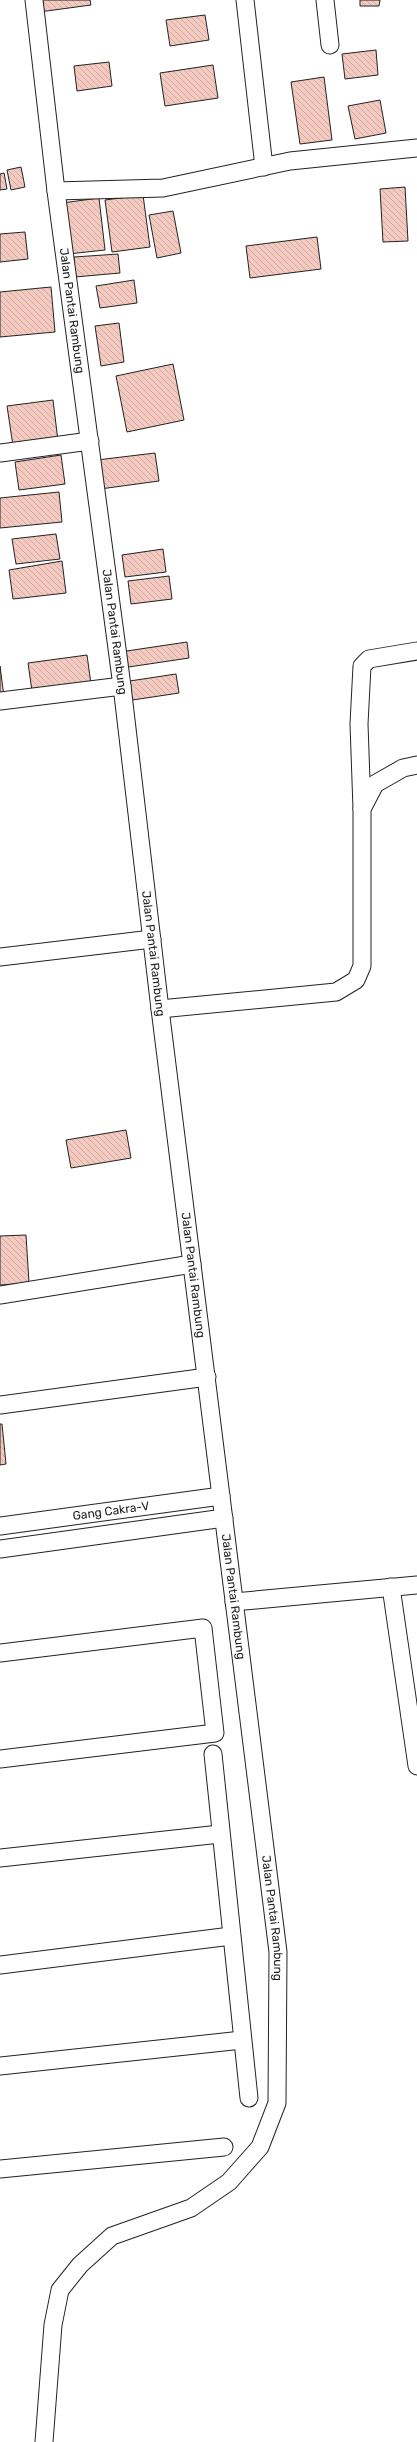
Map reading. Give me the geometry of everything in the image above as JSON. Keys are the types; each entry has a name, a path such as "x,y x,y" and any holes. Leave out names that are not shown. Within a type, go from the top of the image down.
{"street":[{"name":"Jalan Pantai Rambung","path":"34,0 56,191 122,686 160,1009 278,1952 277,2103 260,2146 230,2182 191,2208 112,2236 80,2265 60,2290 53,2325 44,2442"},
{"path":"245,0 264,167"},
{"path":"325,0 330,45"},
{"path":"56,191 163,188 290,161 417,148"},
{"path":"0,452 90,441"},
{"path":"160,1009 336,992 356,980 362,966 362,809 359,724 362,666 369,659 417,651"},
{"path":"0,701 122,686"},
{"path":"362,809 376,784 403,768 417,765"},
{"path":"0,957 152,939"},
{"path":"0,1295 192,1264"},
{"path":"0,1405 207,1377"},
{"name":"Gang Cakra-V","path":"0,1526 221,1496"},
{"path":"0,1549 224,1518"},
{"path":"234,1602 417,1585"},
{"path":"391,1587 417,1766"},
{"path":"0,1653 203,1628 215,1733 0,1759"},
{"path":"213,1754 220,1834 249,2098"},
{"path":"0,1858 220,1834"},
{"path":"0,1965 231,1936"},
{"path":"0,2066 242,2040"},
{"path":"0,2169 224,2147"}],"building":[{"path":"38,0 90,0 91,5 39,12"},
{"path":"360,0 380,0 379,6 360,6"},
{"path":"205,15 209,40 170,46 166,20"},
{"path":"376,50 378,75 345,79 342,54"},
{"path":"109,62 112,86 77,91 74,66"},
{"path":"213,65 218,98 165,106 160,73"},
{"path":"324,77 332,140 300,144 291,82"},
{"path":"380,100 386,133 355,139 348,106"},
{"path":"21,167 25,187 11,190 7,170"},
{"path":"4,173 7,189 0,190 0,174"},
{"path":"405,187 408,241 383,242 380,189"},
{"path":"143,195 150,247 112,252 105,200"},
{"path":"99,198 105,250 68,254 62,203"},
{"path":"173,211 181,253 157,258 149,215"},
{"path":"25,232 28,259 0,262 0,234"},
{"path":"317,237 321,269 250,278 246,246"},
{"path":"118,254 120,273 75,277 74,257"},
{"path":"134,280 137,303 100,308 96,286"},
{"path":"51,287 55,332 0,337 0,292"},
{"path":"119,323 124,362 101,366 95,326"},
{"path":"173,364 184,420 127,432 116,376"},
{"path":"53,400 58,441 13,446 7,406"},
{"path":"155,453 159,481 100,489 97,460"},
{"path":"61,455 65,484 19,490 15,462"},
{"path":"59,492 62,522 0,528 0,498"},
{"path":"56,534 60,559 16,564 12,539"},
{"path":"163,549 166,572 125,577 122,555"},
{"path":"62,561 66,593 13,599 9,570"},
{"path":"169,576 172,599 131,604 128,581"},
{"path":"187,642 189,658 122,668 120,652"},
{"path":"87,655 91,684 32,691 28,663"},
{"path":"0,666 4,697 0,698"},
{"path":"176,674 179,693 126,701 123,682"},
{"path":"126,1130 131,1158 71,1168 66,1140"},
{"path":"26,1235 29,1283 0,1285 0,1236"},
{"path":"0,1424 2,1424 6,1464 0,1465"}]}
